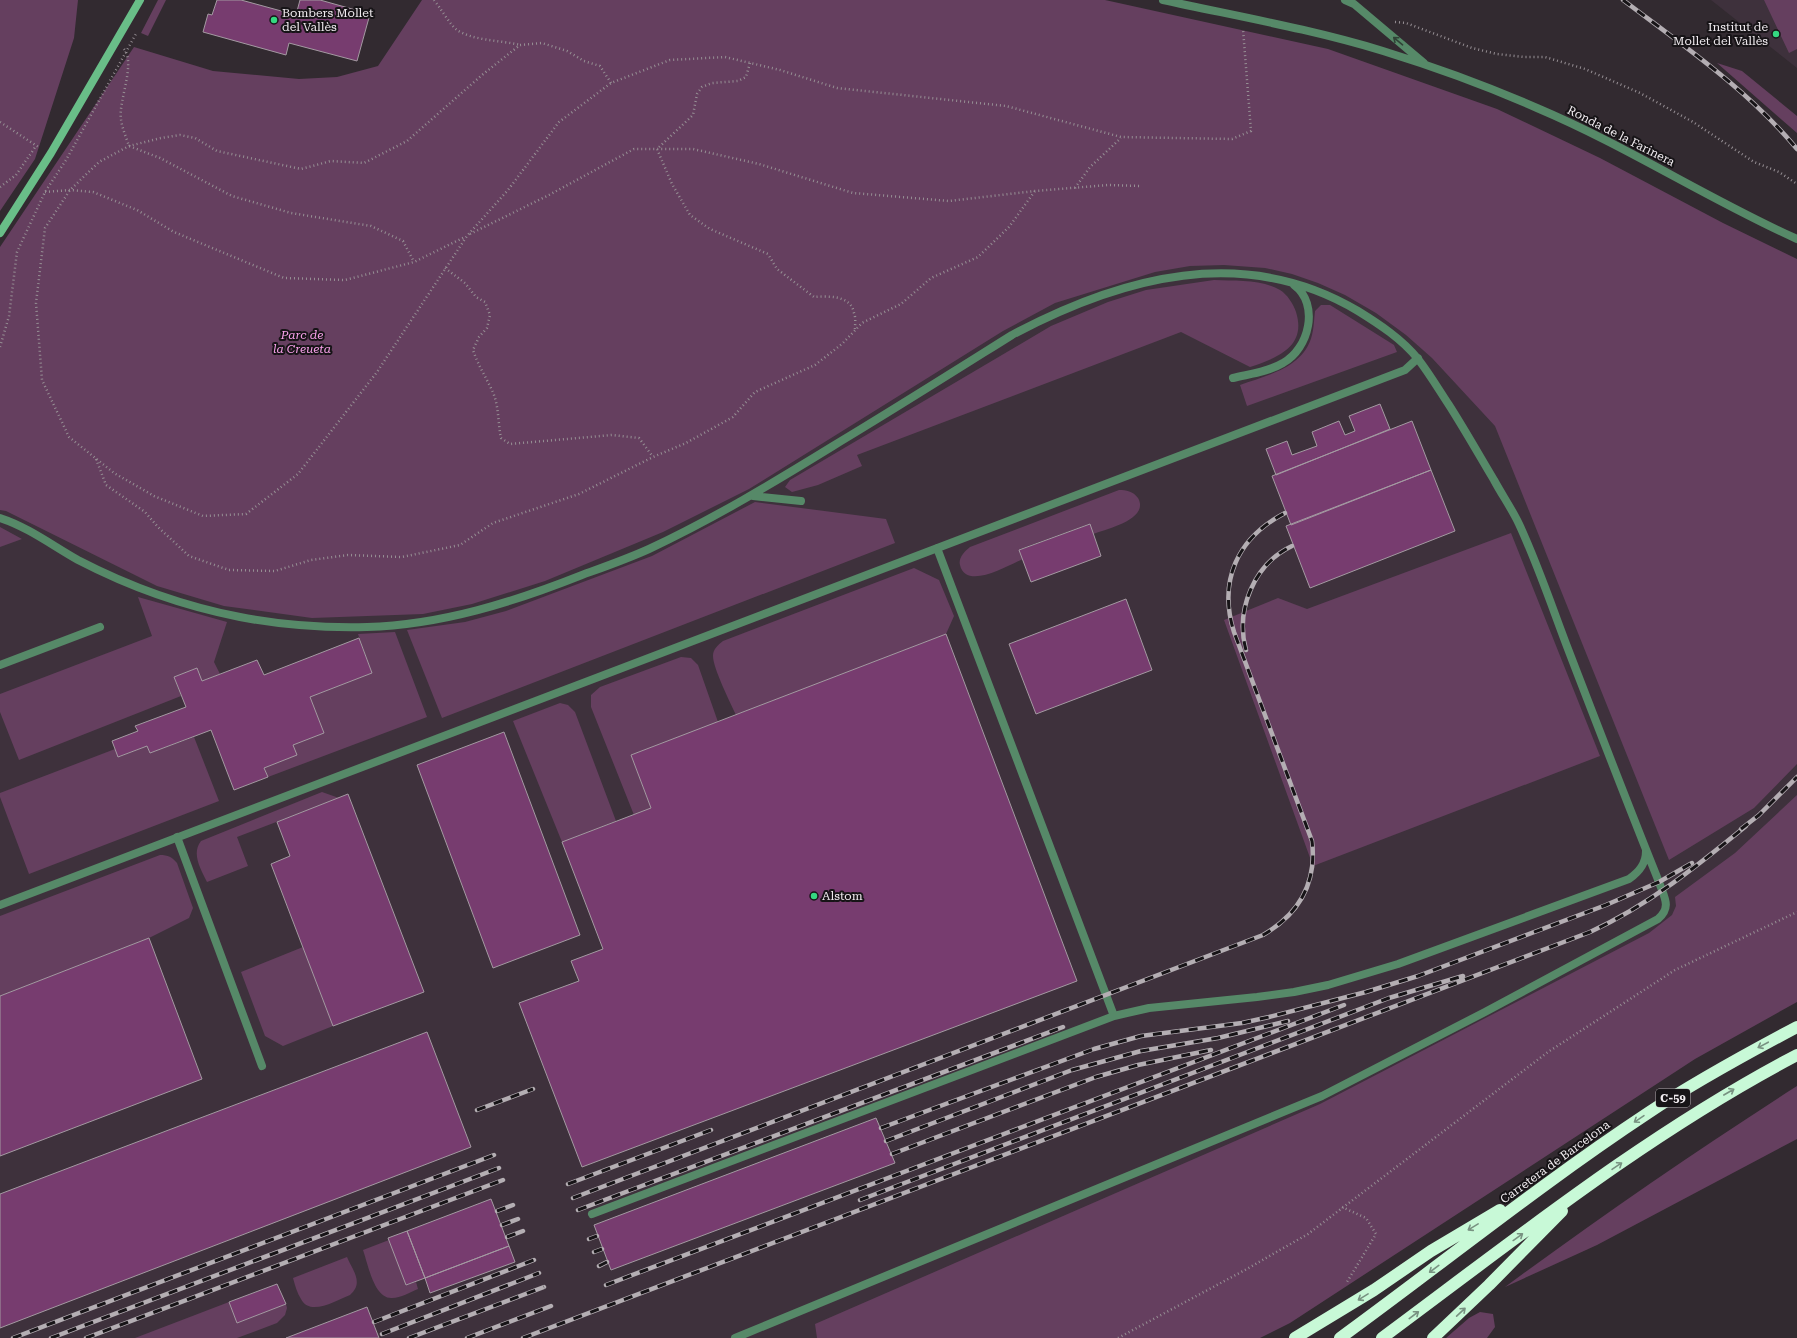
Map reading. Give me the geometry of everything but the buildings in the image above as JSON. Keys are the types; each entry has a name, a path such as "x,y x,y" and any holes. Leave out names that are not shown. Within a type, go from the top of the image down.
{"highway":[{"name":"Carretera de Barcelona","path":"1340,1338 1554,1178 1649,1113 1698,1081 1797,1027"},
{"name":"C-59","path":"1382,1338 1585,1188 1695,1112 1797,1055"},
{"path":"1295,1338 1374,1290 1431,1251 1554,1178"},
{"path":"1433,1338 1489,1285 1585,1188"}],"street":[{"path":"0,233 35,180 140,0"},
{"name":"Ronda de la Farinera","path":"1163,0 1242,17 1382,51 1428,66 1537,108 1598,135 1718,200 1797,239"},
{"name":"Ronda de la Farinera","path":"1345,0 1354,4 1428,66"},
{"path":"0,518 120,581 156,595 241,618 332,627 369,627 446,617 489,608 536,593 648,549 753,496 1012,335 1078,302 1150,281 1189,274 1222,273 1256,274 1292,283 1344,303 1371,319 1395,337 1418,358 1461,423 1519,523 1645,846 1666,904 1664,912 1661,916 1492,1008 1322,1096 735,1338"},
{"path":"1233,378 1282,364 1290,359 1303,341 1307,331 1308,310 1303,294 1292,283"},
{"path":"0,905 1406,370 1418,358"},
{"path":"753,496 801,501"},
{"path":"937,548 1114,1016"},
{"path":"0,665 100,626"},
{"path":"177,837 262,1066"},
{"path":"592,1214 1114,1016 1149,1008 1294,992 1366,974 1629,878 1638,872 1643,864 1646,856 1645,846"}],"path":[{"path":"434,0 456,29 477,38 520,45 542,42 567,51 584,61 600,66 611,83"},
{"path":"520,45 482,75 407,142 364,163 331,161 301,169 249,157 235,156 223,152 195,138 180,135 129,146 99,162 70,190 45,228 36,303 42,380 69,437 114,473 154,496 203,516 246,514 298,474 377,372 467,236 508,190 559,122 611,83 670,60 725,57 780,70 837,88 1006,106 1121,137 1232,139 1251,131 1242,17"},
{"path":"1384,29 1395,21 1406,23 1472,48 1497,54 1524,57 1545,57 1585,69 1640,93 1722,139 1754,162 1779,172 1797,184"},
{"path":"0,347 9,316 17,252 45,192 66,160 140,26"},
{"path":"118,40 127,52 127,74 120,118 129,146"},
{"path":"657,149 693,115 697,94 702,87 712,83 738,81 746,77 750,63"},
{"path":"0,122 36,146 16,175 0,187"},
{"path":"1075,188 1090,167 1121,137"},
{"path":"129,146 160,158 232,196 290,213 371,226 403,241 414,262"},
{"path":"45,192 70,190 93,192 137,210 174,232 284,278 345,280 414,262 549,195 634,149 693,149 759,164 853,193 949,201 1035,191 1108,185 1141,186"},
{"path":"657,149 672,184 690,215 710,229 768,254 777,269 814,297 829,296 846,300 854,312 855,329"},
{"path":"96,458 106,485 145,512 158,527 189,556 229,570 275,571 311,560 348,555 402,557 460,545 493,523 579,494 653,457 686,443 733,417 755,392 815,365 842,344 862,323 901,304 931,278 978,257 1009,227 1035,191"},
{"path":"445,268 465,283 476,296 485,302 490,315 487,328 479,337 473,350 476,362 494,395 498,410 501,438 510,444 612,435 639,438 653,457"},
{"path":"1118,1338 1245,1270 1308,1234 1561,1043 1675,970 1797,912"},
{"path":"1342,1207 1366,1218 1376,1234 1347,1282"}],"shaded area":[{"name":"Institut de Mollet del Vallès","path":"1711,0 1797,0 1797,68"},
{"path":"1173,178 1797,266 1797,899 1037,1338 0,1338 0,480"}],"green space":[{"path":"0,0 78,0 74,38 35,159 0,211"},
{"path":"158,0 166,0 148,36 141,33"},
{"name":"Parc de la Creueta","path":"422,0 1105,0 1328,49 1497,109 1600,158 1723,223 1797,259 1797,764 1754,808 1669,860 1495,426 1432,358 1406,335 1376,313 1345,295 1318,283 1292,274 1265,268 1224,265 1190,266 1155,272 1055,303 1003,331 749,489 663,532 545,581 472,604 423,614 312,618 224,606 157,586 6,511 0,510 0,247 134,47 213,71 299,79 337,77 378,66"},
{"path":"1764,0 1797,0 1797,49 1789,53"},
{"path":"1717,63 1742,71 1797,116 1797,133"},
{"path":"1214,280 1256,282 1272,286 1283,292 1294,306 1298,324 1297,334 1287,349 1270,360 1250,367 1181,332 857,455 862,466 818,485 792,492 785,487 790,480 1051,326 1108,302 1146,290"},
{"path":"1321,305 1330,305 1394,345 1397,352 1247,406 1240,385 1283,369 1293,363 1308,346 1314,326 1315,311"},
{"path":"1119,490 1132,492 1138,498 1140,505 1138,512 1133,517 1117,526 1093,534 1089,524 1020,549 1023,559 988,574 970,576 964,572 960,565 961,557 970,547"},
{"path":"755,502 886,519 895,543 442,718 407,630 465,622 506,611 652,556"},
{"path":"0,527 22,539 0,547"},
{"path":"1511,533 1600,756 1313,866 1224,620 1278,598 1307,609"},
{"path":"914,568 939,580 954,616 946,634 736,715 722,685 713,656 716,647 723,641"},
{"path":"138,597 227,622 214,662 220,674 202,681 197,668 174,677 181,696 19,760 0,712 0,694 152,636"},
{"path":"395,632 427,717 268,777 264,768 296,755 293,745 324,733 310,697 372,673 358,634"},
{"path":"681,657 691,658 698,665 718,722 631,755 651,808 634,815 591,707 591,695 600,687"},
{"path":"560,703 568,705 575,712 616,821 562,842 513,721"},
{"path":"194,737 219,801 29,874 0,797 0,793 115,749 119,757 147,746 150,753"},
{"path":"322,792 339,798 237,837 248,866 207,882 198,862 197,856 198,846 201,841"},
{"path":"1797,795 1797,1002 1695,1059 1290,1323 1260,1338 817,1338 815,1324 1320,1104 1649,933 1672,915 1676,906 1675,897 1735,853"},
{"path":"160,855 170,857 177,863 193,908 189,918 149,938 0,996 0,916"},
{"path":"303,947 333,1026 283,1046 265,1036 241,972"},
{"path":"1797,1086 1797,1139 1597,1245 1505,1287 1649,1184"},
{"path":"389,1240 406,1285 416,1282 418,1289 395,1298 386,1297 376,1287 363,1250"},
{"path":"347,1257 357,1281 354,1290 350,1295 324,1306 311,1307 305,1304 298,1294 293,1278"},
{"path":"229,1302 237,1323 286,1304 287,1308 285,1315 277,1323 237,1338 135,1338"},
{"path":"1480,1312 1493,1314 1495,1327 1487,1338 1446,1338 1469,1318"}],"railway":[{"path":"1623,0 1692,52 1736,88 1758,107 1797,149"},
{"path":"573,1198 1263,935 1276,927 1287,917 1296,907 1308,884 1312,870 1312,841 1234,632 1228,595 1230,579 1244,548 1268,523 1285,513"},
{"path":"1246,650 1243,635 1243,619 1251,590 1258,576 1267,564 1292,546"},
{"path":"1741,829 1759,815 1797,777"},
{"path":"523,1338 1590,932 1632,910 1672,884 1746,826"},
{"path":"881,1128 1094,1049 1141,1036 1242,1023 1269,1017 1366,992 1418,976 1606,905 1659,882 1692,863"},
{"path":"860,1200 1389,998 1463,976"},
{"path":"606,1285 1344,1005"},
{"path":"886,1141 1072,1070 1141,1051 1218,1038 1288,1021"},
{"path":"578,1210 1063,1027"},
{"path":"892,1154 1096,1077 1138,1065 1211,1050"},
{"path":"477,1110 533,1089"},
{"path":"568,1184 711,1130"},
{"path":"13,1338 494,1155"},
{"path":"51,1338 499,1168"},
{"path":"86,1338 503,1180"},
{"path":"497,1211 513,1205"},
{"path":"502,1225 518,1219"},
{"path":"507,1237 523,1231"},
{"path":"589,1239 597,1236"},
{"path":"594,1252 602,1249"},
{"path":"374,1322 534,1260"},
{"path":"599,1266 607,1262"},
{"path":"382,1334 539,1273"},
{"path":"409,1338 544,1287"},
{"path":"467,1338 551,1306"}],"place":[{"name":"Bombers Mollet del Vallès","path":"274,20"},
{"name":"Institut de Mollet del Vallès","path":"1776,34"},
{"name":"Alstom","path":"814,896"}]}
